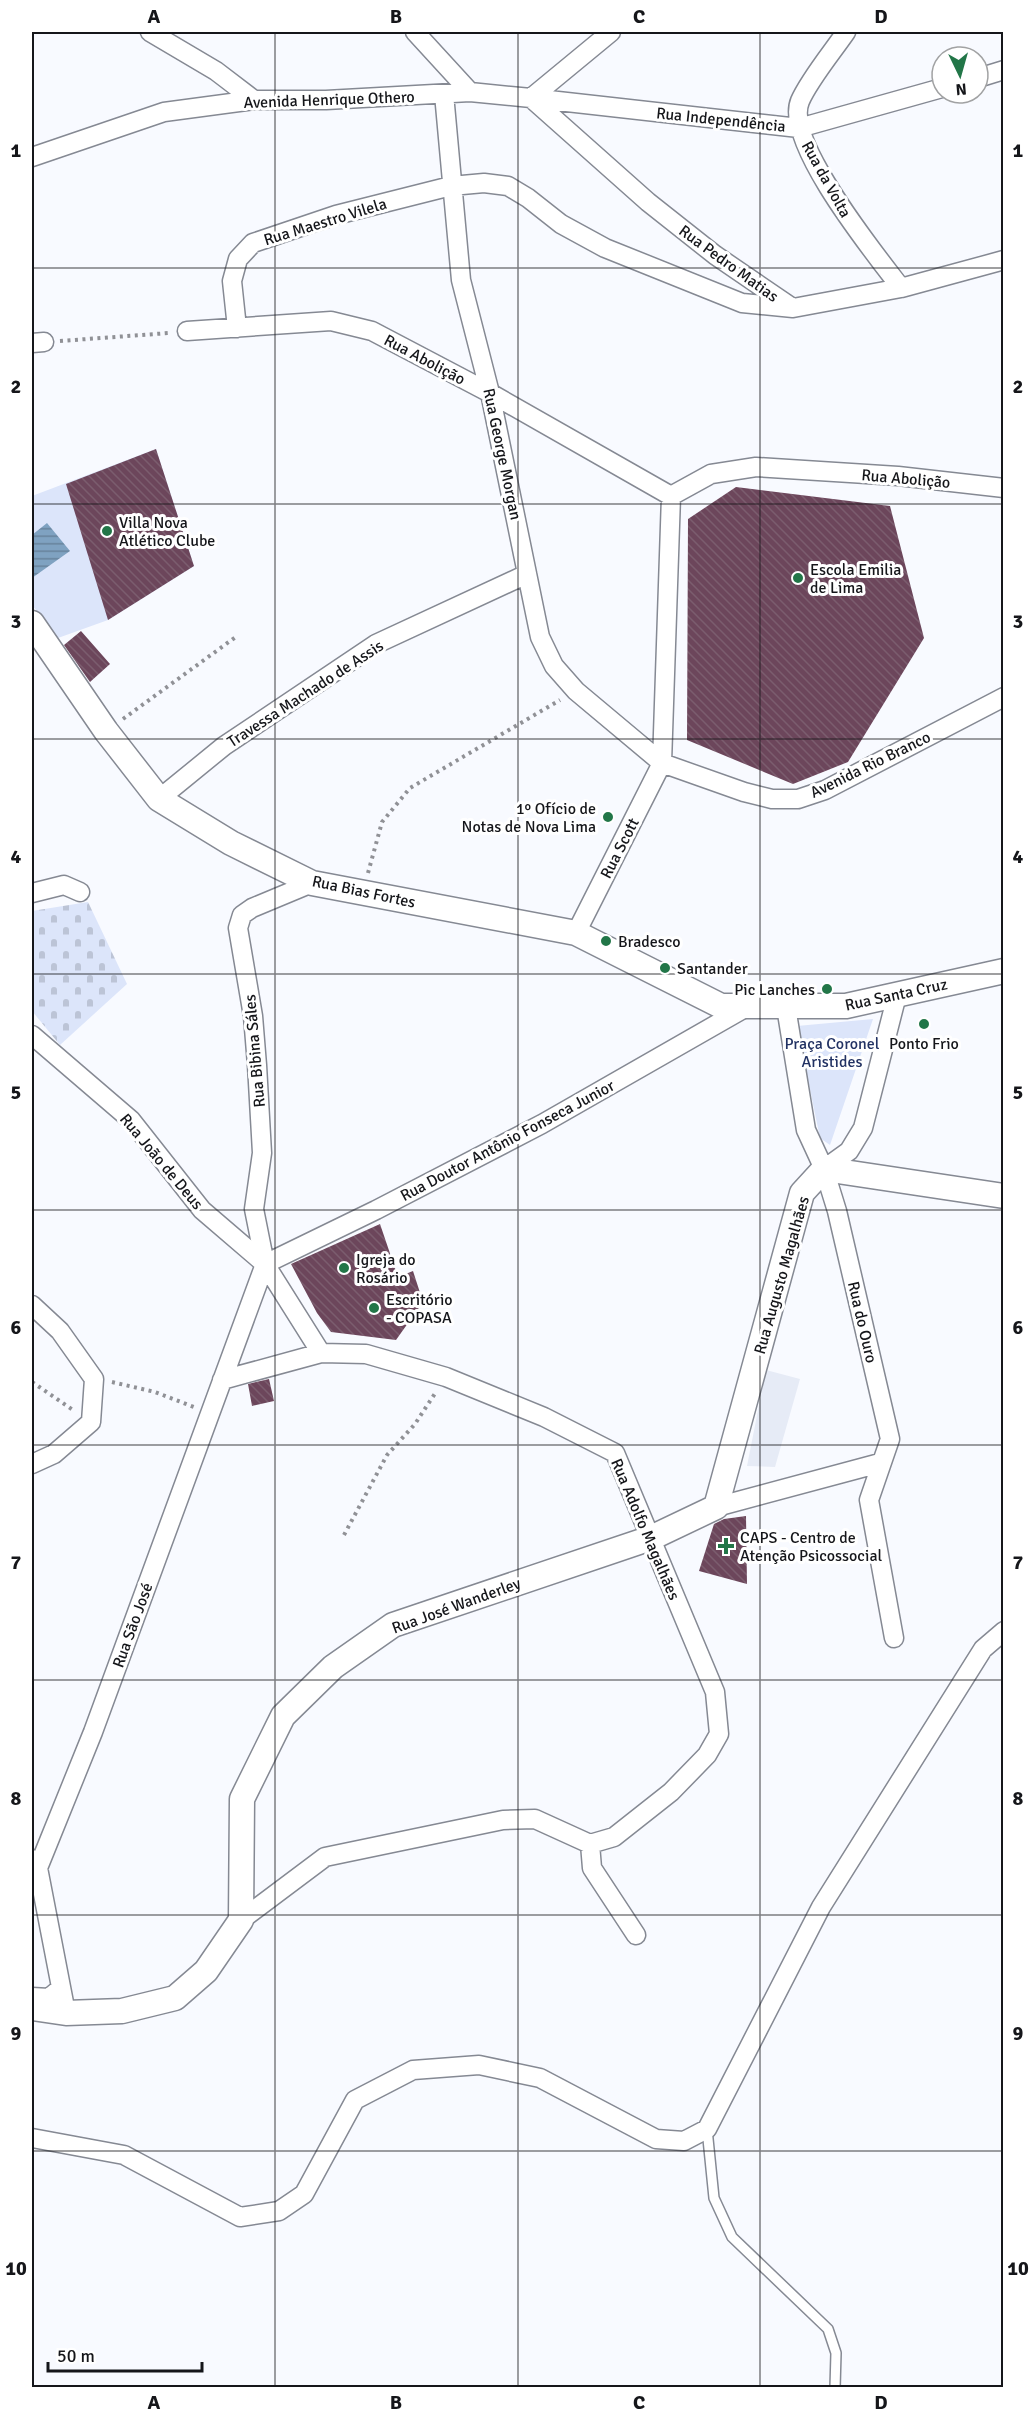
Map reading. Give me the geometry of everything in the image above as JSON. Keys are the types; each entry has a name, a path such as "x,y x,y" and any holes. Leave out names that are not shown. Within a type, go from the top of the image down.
{"street":[{"path":"150,32 216,71 254,100"},
{"path":"415,32 470,92"},
{"path":"531,98 611,32"},
{"name":"Rua da Volta","path":"846,32 799,102 799,128 839,206 902,288"},
{"name":"Rua Independência","path":"531,98 799,128 930,91"},
{"name":"Avenida Henrique Othero","path":"32,157 164,112 254,100 470,92 531,98"},
{"name":"Rua George Morgan","path":"444,94 461,280 490,393 540,637 554,666 576,691 662,763"},
{"name":"Rua Pedro Matias","path":"531,98 648,202 715,255 793,308 902,288 1004,260"},
{"name":"Rua Maestro Vilela","path":"237,328 232,281 238,259 252,243 336,215 451,186 484,183 508,186 528,198 561,224 605,248 742,303 793,308"},
{"name":"Rua Abolição","path":"187,331 331,321 372,331 490,393 671,496 711,474 756,467 898,476 1004,488"},
{"path":"662,763 671,496"},
{"name":"Travessa Machado de Assis","path":"159,799 224,746 376,644 527,574"},
{"name":"Rua Bias Fortes","path":"32,623 106,731 159,799 231,843 312,883 576,933 721,1006 786,1007"},
{"name":"Avenida Rio Branco","path":"662,763 772,800 798,799 825,790 1004,697"},
{"name":"Rua Scott","path":"576,933 662,763"},
{"name":"Rua Bibina Sáles","path":"265,1264 254,1209 262,1153 257,1065 251,1005 238,928 242,915 252,908 312,883"},
{"path":"32,893 64,885 80,892"},
{"name":"Rua Santa Cruz","path":"786,1007 846,1006 1004,971"},
{"name":"Rua Augusto Magalhães","path":"716,1507 802,1193 824,1169 849,1151 863,1128 897,995"},
{"name":"Rua do Ouro","path":"786,1007 807,1130 824,1169 837,1211 890,1439 869,1500 894,1638"},
{"name":"Rua Doutor Antônio Fonseca Junior","path":"265,1264 376,1210 542,1124 745,1008"},
{"name":"Rua João de Deus","path":"32,1035 131,1120 202,1210 265,1264"},
{"path":"824,1169 1004,1196"},
{"path":"265,1264 321,1353"},
{"name":"Rua São José","path":"35,1864 93,1732 265,1264"},
{"path":"32,1305 60,1331 94,1378 91,1422 54,1454 32,1464"},
{"name":"Rua Adolfo Magalhães","path":"222,1380 321,1353 366,1354 446,1377 544,1417 615,1453 715,1692 718,1734 707,1755 671,1792 614,1837 590,1844"},
{"path":"651,1538 716,1507 880,1463"},
{"name":"Rua José Wanderley","path":"241,1920 242,1799 283,1716 333,1667 393,1625 651,1538"},
{"path":"32,2138 124,2155 240,2217 279,2211 304,2194 355,2100 413,2070 479,2065 540,2078 656,2139 684,2141 707,2129 821,1906 983,1649 1004,1631"},
{"path":"32,2008 66,2013 122,2011 175,1998 206,1971 241,1920 325,1857 503,1820 535,1819 590,1844 592,1868 636,1935"},
{"path":"35,1864 66,2013"},
{"path":"32,1996 49,1998 61,1988"}],"lane":[{"path":"707,2129 714,2198 732,2238 828,2329 836,2353 835,2388"}],"path":[{"path":"38,342 187,331"},
{"path":"106,731 237,636"},
{"path":"363,892 381,822 410,788 576,691"},
{"path":"344,1535 387,1455 415,1424 446,1377"},
{"path":"94,1378 155,1392 210,1413"},
{"path":"32,1382 91,1422"}],"shaded area":[{"path":"766,1370 800,1379 775,1467 747,1466"}],"green space":[{"name":"Villa Nova Atlético Clube","path":"156,449 194,566 108,620 58,638 32,605 32,496"},
{"path":"88,902 127,984 60,1045 32,1011 32,911"},
{"name":"Praça Coronel Aristides","path":"873,1019 830,1145 820,1138 797,1026"}],"water":[{"path":"47,523 70,551 32,578 32,535"}],"building":[{"name":"Villa Nova Atlético Clube","path":"156,449 194,566 108,620 66,484"},
{"name":"Escola Emilia de Lima","path":"736,487 890,506 924,638 848,762 793,784 687,740 688,519"},
{"path":"81,631 110,664 90,682 64,645"},
{"path":"380,1224 398,1277 413,1271 423,1302 396,1340 331,1332 317,1313 291,1264"},
{"path":"269,1379 274,1401 252,1406 248,1384"},
{"name":"CAPS - Centro de Atenção Psicossocial","path":"746,1516 747,1584 699,1571 714,1524 724,1519"}],"place":[{"name":"Villa Nova Atlético Clube","path":"107,531"},
{"name":"Escola Emilia de Lima","path":"798,578"},
{"name":"1º Ofício de Notas de Nova Lima","path":"608,817"},
{"name":"Bradesco","path":"606,941"},
{"name":"Santander","path":"665,968"},
{"name":"Pic Lanches","path":"827,989"},
{"name":"Ponto Frio","path":"924,1024"},
{"name":"Igreja do Rosário","path":"344,1268"},
{"name":"Escritório - COPASA","path":"374,1308"},
{"name":"CAPS - Centro de Atenção Psicossocial","path":"726,1546"}]}
